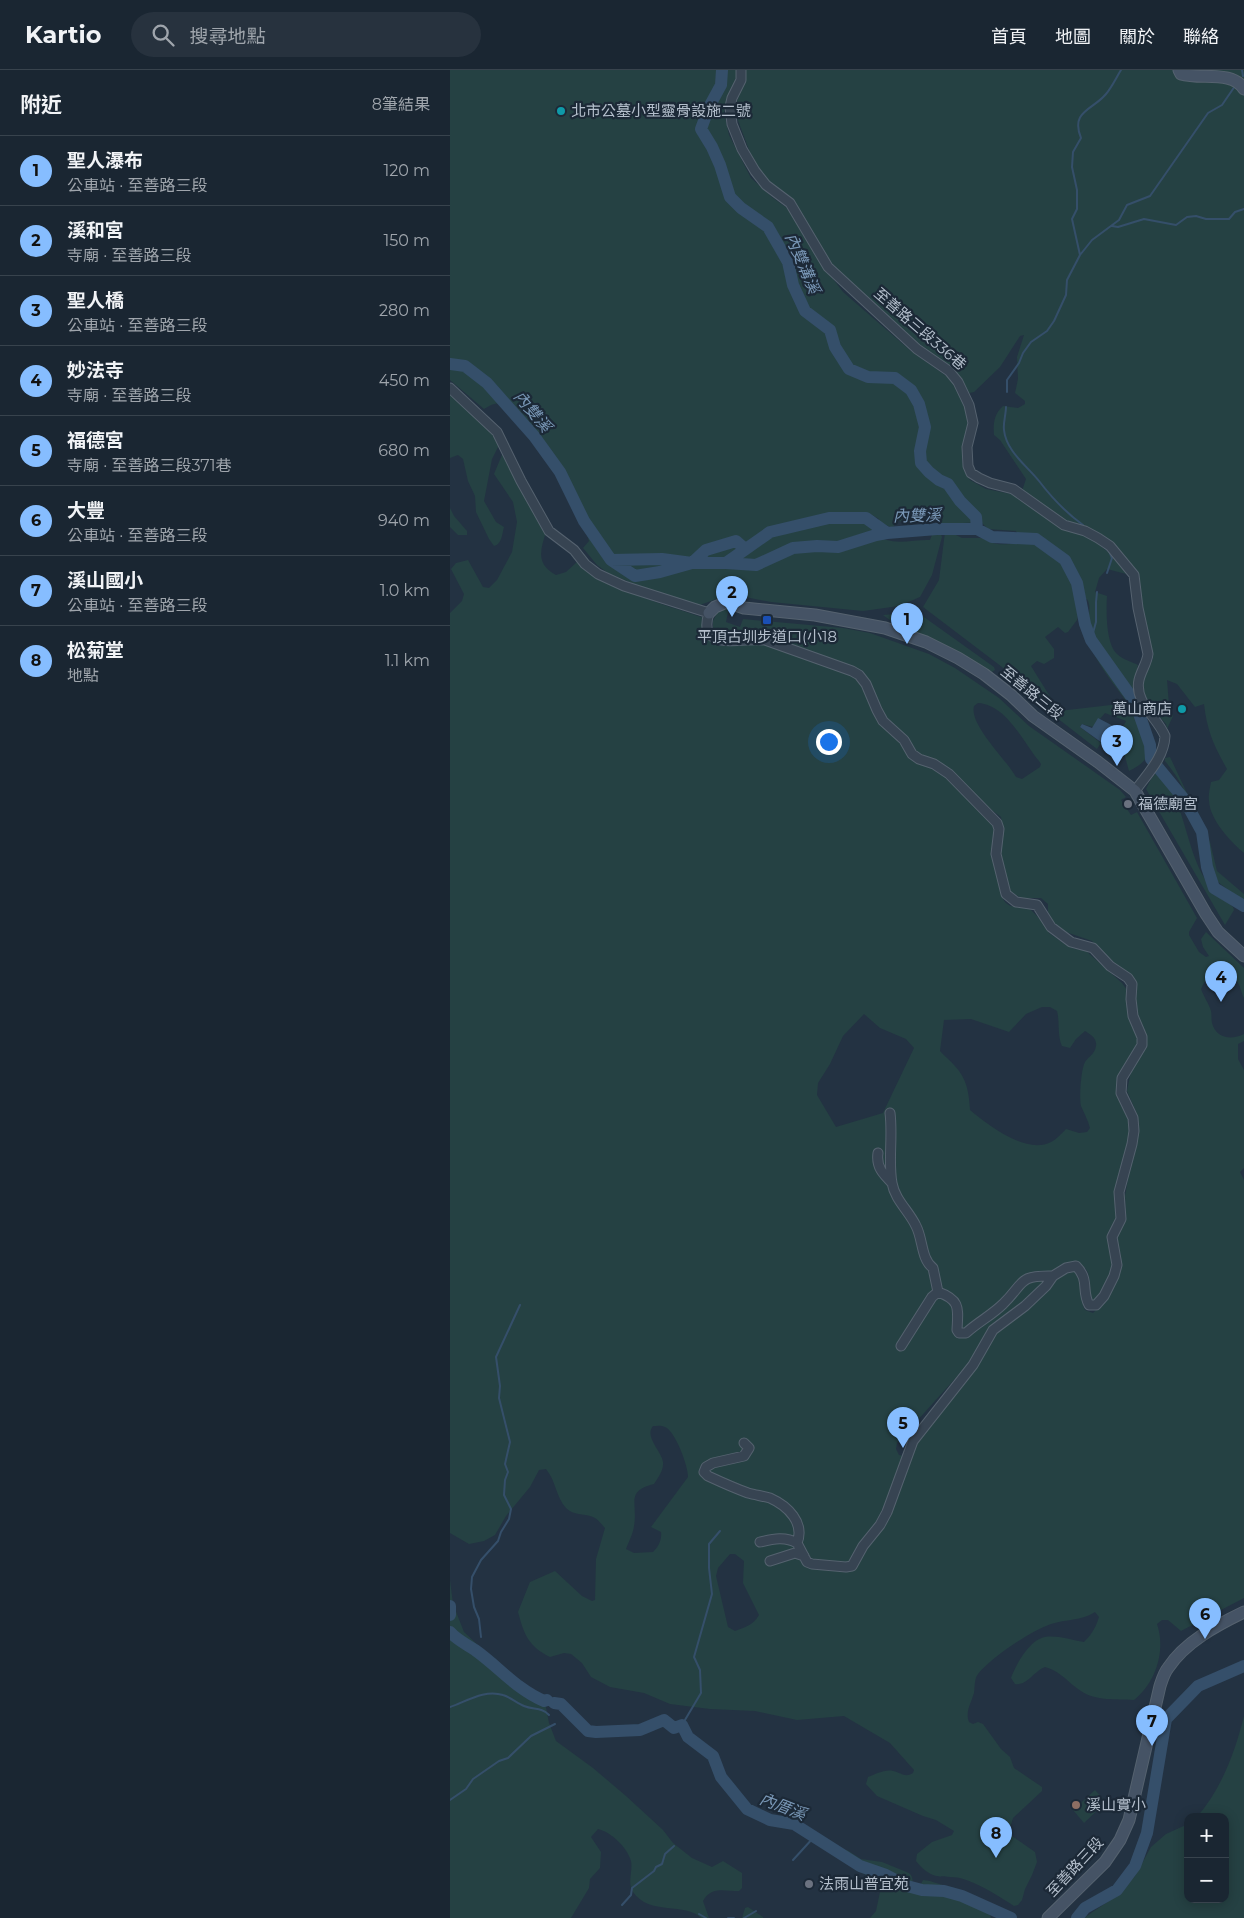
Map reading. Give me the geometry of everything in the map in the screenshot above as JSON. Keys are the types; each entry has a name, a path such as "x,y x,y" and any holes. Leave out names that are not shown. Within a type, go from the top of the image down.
{"street":[{"name":"至善路三段336巷","path":"741,70 741,80 732,98 730,107 732,124 742,149 754,171 766,185 790,203 828,267 917,349 949,371 958,382 969,405 973,423 967,446 968,466 971,472 984,481 1013,489 1064,525 1085,531 1098,538 1110,546 1134,575 1138,608 1148,654 1148,659 1139,680 1138,692 1165,736 1159,759 1135,791"},
{"path":"1178,70 1181,74 1190,77 1232,77 1241,83 1244,88"},
{"path":"450,388 497,432 549,531 574,550 598,574 624,586 709,613 706,621 708,630 711,635 722,641 765,640 852,671 858,675 870,690 876,710 883,721 904,740 912,754 919,759 934,764 948,774 998,822 996,854 1006,894 1016,902 1037,905 1051,927 1071,942 1092,948 1110,966 1128,978 1132,984 1133,1016 1142,1037 1142,1045 1122,1078 1121,1093 1133,1118 1134,1130 1119,1192 1121,1219 1112,1237 1117,1265 1107,1290 1096,1305 1089,1305 1086,1298 1085,1278 1076,1266 1066,1268 1053,1276 1046,1286 1032,1299 993,1330 973,1365 913,1441 887,1512 880,1525 862,1546 852,1566 812,1564 807,1562 797,1543 792,1540 781,1538 760,1542"},
{"name":"至善路三段","path":"709,613 715,607 726,602 744,608 867,623 926,642 984,674 1011,695 1033,716 1135,791 1206,914 1218,932 1244,956"},
{"path":"890,1113 892,1128 892,1183"},
{"path":"878,1153 877,1158 880,1171 892,1183 902,1207 916,1226 928,1264 933,1268 938,1292"},
{"path":"938,1292 950,1296 954,1300 958,1313 957,1330 962,1334 1003,1305 1018,1284 1036,1275 1053,1276"},
{"path":"901,1346 932,1297 938,1292"},
{"path":"744,1443 749,1448 744,1456 713,1463 706,1467 704,1472 708,1476 748,1493 768,1497 789,1510 800,1528 797,1543"},
{"path":"770,1562 795,1553 804,1556"},
{"name":"至善路三段","path":"1048,1918 1105,1862 1120,1840 1129,1820 1160,1686 1168,1668 1198,1638 1223,1622 1244,1612"}],"green space":[{"path":"450,70 737,70 724,112 729,135 751,178 787,208 824,267 843,292 911,351 949,378 956,387 965,405 967,417 968,430 962,449 962,460 964,471 970,480 986,489 1011,494 1090,537 1107,551 1130,575 1107,569 1099,578 1095,592 1107,596 1108,627 1113,649 1117,654 1138,665 1131,697 1148,751 1145,758 1141,764 1129,771 1119,735 1126,721 1105,713 1093,727 1082,724 1080,727 1101,743 1097,749 1017,687 1017,682 1002,667 923,607 939,580 945,532 950,532 962,538 983,538 992,543 1005,544 1020,543 1016,531 988,529 981,522 945,524 932,520 917,523 898,521 892,528 879,522 879,519 870,514 866,518 874,532 886,540 901,542 930,540 933,532 940,532 942,537 932,575 920,597 899,606 863,611 771,602 730,594 700,605 648,590 608,573 597,565 583,548 589,541 577,507 512,409 498,403 484,409 450,380","holes":["1087,599 1089,603 1087,633 1092,650 1103,670 1128,703 1059,711 1031,666 1037,661 1044,664 1054,658 1054,649 1045,637 1058,627 1065,633 1068,632 1077,620 1081,602"]},
{"path":"744,70 1244,70 1244,853 1222,830 1210,808 1211,782 1219,780 1227,769 1212,738 1204,704 1195,707 1177,684 1167,680 1169,705 1173,716 1167,729 1166,724 1152,709 1145,697 1143,687 1146,671 1153,659 1136,575 1086,528 1066,521 1022,491 1026,479 1000,440 994,435 995,419 1003,406 1018,408 1025,404 1025,401 1015,393 1018,379 1017,357 1024,335 1020,336 1000,367 974,392 969,393 830,265 810,229 757,171 734,110 744,81"},
{"path":"450,393 498,436 499,445 492,459 484,501 496,522 504,527 500,541 494,546 476,512 475,496 468,481 463,459 458,455 450,458"},
{"path":"504,450 519,486 546,532 541,551 542,562 556,575 566,572 578,561 606,581 622,589 654,602 704,618 704,632 708,639 719,646 764,642 849,673 860,681 872,701 873,714 884,728 901,742 910,756 916,761 941,772 993,823 993,858 999,886 1006,903 1014,907 1029,908 1044,923 1049,933 1066,945 1075,949 1085,950 1122,983 1127,990 1132,1024 1138,1037 1136,1047 1117,1082 1117,1095 1127,1113 1130,1122 1130,1133 1116,1194 1118,1219 1111,1237 1112,1273 1106,1285 1094,1300 1090,1298 1088,1273 1079,1264 1073,1263 1060,1267 1043,1278 1043,1284 995,1325 971,1361 897,1443 896,1449 899,1455 905,1456 911,1453 942,1406 959,1388 998,1330 1030,1306 1060,1275 1073,1270 1080,1278 1085,1310 1093,1313 1104,1302 1120,1267 1121,1257 1117,1238 1126,1218 1125,1196 1138,1123 1137,1114 1127,1091 1131,1071 1144,1048 1145,1039 1135,1006 1137,987 1132,976 1111,961 1092,941 1056,927 1048,912 1048,904 1041,898 1021,898 1009,891 1000,848 1003,829 1001,817 978,800 946,767 919,755 912,749 905,735 884,716 866,678 858,671 762,636 730,640 722,638 713,629 713,621 718,611 729,608 726,622 740,627 743,619 843,628 870,633 929,654 955,668 999,698 1029,726 1120,790 1126,797 1121,800 1131,815 1137,812 1197,918 1189,935 1199,952 1206,957 1209,956 1203,947 1201,939 1206,932 1244,968 1244,998 1239,985 1228,973 1218,972 1212,975 1201,989 1210,1008 1212,1023 1217,1032 1225,1037 1244,1034 1244,1041 1238,1044 1238,1059 1244,1070 1244,1168 1240,1172 1244,1180 1244,1598 1181,1631 1168,1620 1162,1620 1157,1624 1160,1644 1157,1665 1148,1685 1134,1700 1106,1699 1087,1694 1076,1688 1060,1674 1045,1667 1023,1683 1015,1684 1011,1678 1024,1654 1039,1639 1054,1637 1084,1642 1098,1621 1099,1617 1095,1612 1084,1617 1051,1624 1032,1633 1001,1653 978,1674 968,1711 969,1722 983,1724 1001,1749 1010,1757 1014,1768 1042,1787 1042,1791 1013,1818 1009,1831 1012,1836 1035,1852 1037,1862 1022,1900 1018,1905 1014,1906 987,1889 969,1881 961,1878 935,1876 923,1869 916,1861 917,1854 932,1842 952,1835 954,1831 936,1820 877,1796 866,1784 868,1777 887,1771 908,1775 913,1773 914,1770 890,1743 844,1716 797,1720 755,1711 710,1709 670,1704 644,1693 610,1687 591,1677 582,1663 571,1654 564,1653 550,1657 532,1644 522,1627 518,1612 530,1582 555,1571 582,1596 592,1601 595,1600 596,1559 605,1528 595,1518 572,1512 566,1508 546,1469 539,1470 530,1487 506,1516 495,1535 484,1541 469,1544 450,1533 450,613 462,601 464,594 451,569 456,563 468,560 483,587 489,588 497,580 512,552 517,522 513,502 494,474","holes":["978,703 988,705 1006,717 1039,761 1040,767 1022,779 1016,777 982,732 974,714 974,706","1042,1007 1050,1007 1057,1011 1062,1046 1070,1048 1085,1031 1095,1039 1095,1049 1085,1062 1082,1071 1080,1097 1081,1106 1090,1128 1087,1132 1079,1133 1066,1129 1051,1142 1041,1145 1030,1145 1019,1142 997,1130 970,1110 965,1080 940,1051 944,1020 971,1019 1009,1032 1026,1014","864,1014 880,1028 906,1039 914,1048 883,1113 836,1127 817,1095 818,1083 830,1064 843,1036","653,1426 663,1426 669,1430 680,1449 688,1477 651,1527 661,1532 657,1547 653,1552 634,1553 626,1549 632,1535 636,1494 639,1490 654,1484 663,1468 662,1457 650,1435","730,1554 735,1554 744,1561 743,1583 759,1615 752,1623 735,1631 728,1627 716,1576 718,1568"]},
{"path":"450,508 454,516 467,531 467,535 458,535 450,527"},
{"path":"917,612 994,667 995,670 989,674 898,626 883,615"},
{"path":"1170,757 1210,842 1217,871 1244,894 1244,901 1216,880 1204,866 1201,860 1195,820 1190,804 1175,774 1165,761 1165,758"},
{"path":"1156,773 1161,773 1170,786 1195,859 1202,873 1212,890 1233,907 1234,910 1225,925 1146,789"},
{"path":"450,1580 453,1604 464,1632 514,1679 544,1697 549,1723 556,1741 593,1768 626,1796 663,1830 673,1843 692,1858 712,1867 723,1861 742,1873 742,1888 739,1891 718,1890 706,1896 703,1901 709,1918 701,1918 694,1913 686,1911 658,1907 640,1899 631,1888 631,1861 626,1851 613,1837 598,1829 591,1837 601,1852 600,1868 590,1879 589,1888 571,1918 450,1918"},
{"path":"1244,1716 1244,1918 1084,1918 1119,1894 1135,1876 1151,1847 1166,1834 1184,1826 1184,1903 1229,1903 1229,1813 1200,1813 1214,1794 1236,1743"},
{"path":"1095,1790 1106,1802 1084,1823 1073,1810"},
{"path":"847,1850 861,1859 882,1862 909,1873 913,1881 911,1890 916,1894 923,1880 947,1886 975,1898 988,1910 991,1918 870,1918 876,1911 882,1882 860,1872 839,1855"},
{"path":"748,1907 763,1918 742,1918 745,1908"}],"water":[{"path":"1098,718 1115,727 1105,745 1080,727 1082,724 1092,728"}],"waterway":[{"name":"內雙溝溪","path":"722,70 721,85 709,107 701,129 720,165 730,197 741,208 768,227 788,262 793,285 805,311 830,330 835,347 849,369 868,377 895,378 911,390 919,404 925,427 920,451 921,463 939,480 948,484 960,501 976,517 977,529"},
{"path":"1080,255 1072,219 1077,209 1077,190 1072,167 1073,152 1081,138 1078,122 1084,112 1106,94 1121,70"},
{"path":"1242,70 1243,76"},
{"path":"1007,392 1007,380 1019,363 1023,353 1031,342 1047,331 1054,321 1066,295 1067,280 1080,255 1092,240 1119,220 1127,205 1150,196 1208,113 1222,105 1235,86"},
{"path":"1112,226 1118,227 1144,219 1176,225 1187,217 1229,219 1235,212 1244,209"},
{"name":"內雙溪","path":"450,364 465,366 487,383 534,436 560,472 584,521 611,560 635,576 660,572 692,563 726,563 770,532 829,518 866,518 887,533 937,529 977,529 992,537 1036,539 1065,560 1077,583 1085,624 1091,640 1135,702 1150,745 1151,759 1184,799 1202,832 1207,867 1214,888 1244,906"},
{"path":"1006,407 1004,430 1009,445 1018,458 1059,504 1083,525"},
{"path":"726,563 756,565 793,548 838,547 887,533"},
{"name":"內雙溪","path":"611,560 662,559 692,563 706,550 736,541 745,549"},
{"path":"1105,548 1109,551 1112,558 1107,573"},
{"path":"1091,640 1096,622 1097,592"},
{"path":"481,1637 479,1619 474,1607 471,1589 472,1577 481,1560 498,1541 509,1519 511,1509 504,1495 505,1480 508,1472 505,1464 510,1442 499,1398 500,1386 496,1357 520,1305"},
{"path":"682,1725 701,1693 700,1670 694,1657 712,1594 709,1544 720,1531"},
{"name":"內厝溪","path":"450,1606 450,1615"},
{"name":"內厝溪","path":"450,1632 525,1690 544,1701 547,1700"},
{"name":"內雙溪","path":"1077,1918 1085,1908 1117,1890 1135,1866 1147,1833 1166,1719 1198,1686 1244,1666"},
{"path":"450,1707 476,1696 496,1694 506,1696 524,1706 546,1712 549,1715"},
{"name":"內厝溪","path":"554,1703 561,1704 588,1731 640,1730 664,1720 674,1728 682,1725 688,1737 713,1756 721,1777 747,1809 770,1820 794,1824 860,1866 886,1875 907,1886 922,1890 944,1891 962,1896 1011,1918"},
{"path":"450,1800 466,1789 473,1779 499,1761 508,1758 531,1736 555,1724"},
{"path":"793,1860 814,1837"},
{"path":"622,1905 631,1895 632,1888 662,1864 665,1854 674,1846"},
{"path":"744,1918 756,1911"},
{"path":"699,1914 706,1918"},
{"path":"728,1918 734,1918"}],"place":[{"name":"北市公墓小型靈骨設施二號","path":"561,111"},
{"name":"溪和宮","path":"732,617"},
{"name":"平頂古圳步道口(小18","path":"767,620"},
{"name":"聖人瀑布","path":"907,644"},
{"name":"萬山商店","path":"1182,709"},
{"name":"聖人橋","path":"1117,766"},
{"name":"福德廟宮","path":"1128,804"},
{"name":"妙法寺","path":"1221,1002"},
{"name":"福德宮","path":"903,1448"},
{"name":"大豐","path":"1205,1639"},
{"name":"溪山國小","path":"1152,1746"},
{"name":"溪山實小","path":"1076,1805"},
{"name":"松菊堂","path":"996,1858"},
{"name":"法雨山普宜苑","path":"809,1884"}]}
